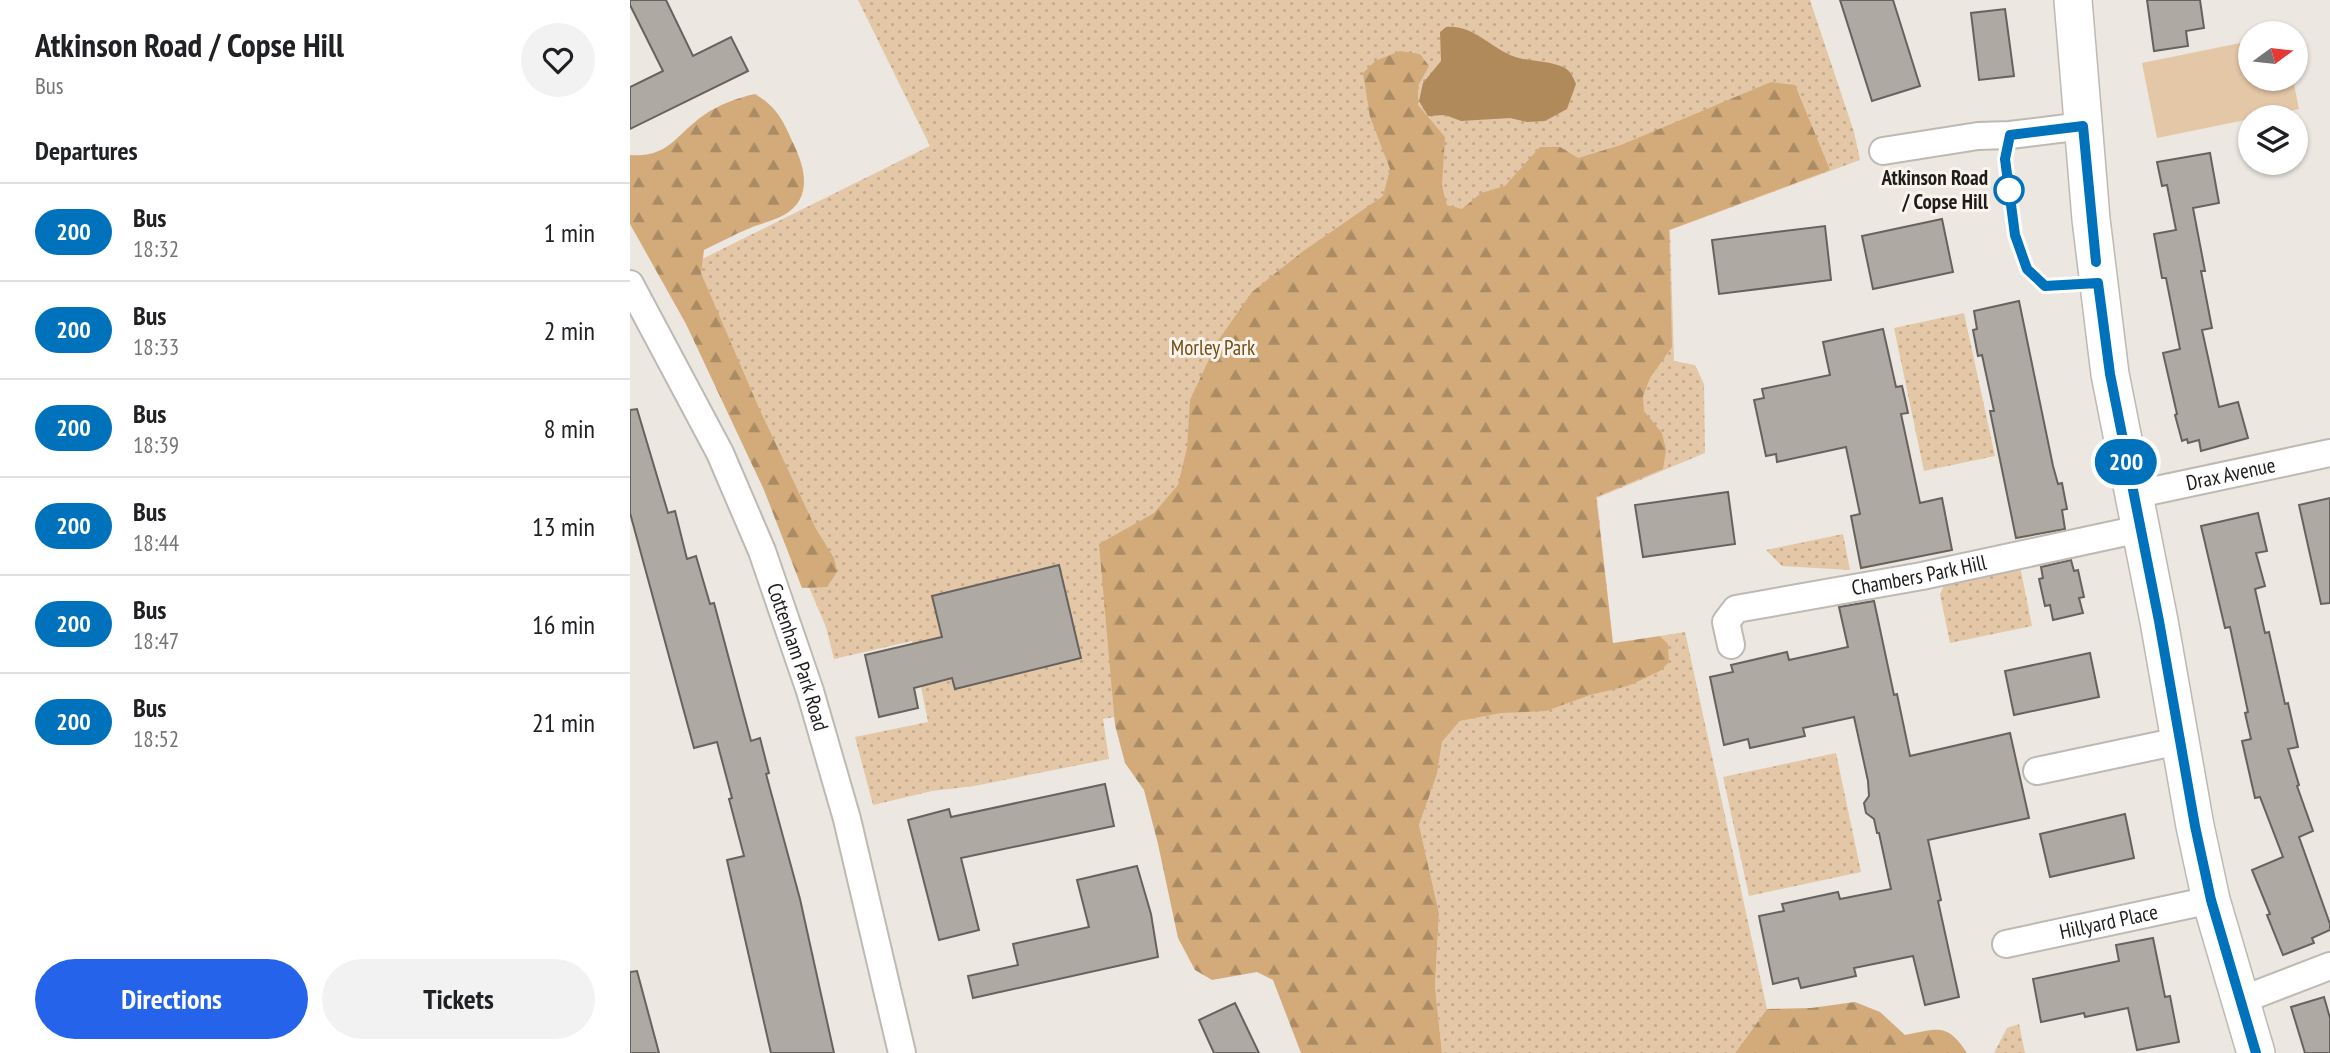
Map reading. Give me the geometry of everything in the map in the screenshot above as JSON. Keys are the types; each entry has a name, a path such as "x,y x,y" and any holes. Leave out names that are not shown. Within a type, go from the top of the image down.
{"street":[{"path":"2073,0 2091,219 2108,361 2211,900 2256,1053"},
{"path":"1883,151 1978,136 2083,126"},
{"name":"Cottenham Park Road","path":"630,284 720,453 766,564 806,678 847,819 902,1053"},
{"name":"Drax Avenue","path":"2136,512 2330,453"},
{"name":"Chambers Park Hill","path":"1731,645 1726,622 1736,608 1922,576 2136,512"},
{"path":"2037,771 2179,741"},
{"name":"Hillyard Place","path":"2006,944 2211,900"},
{"path":"2239,1001 2330,966"}],"green space":[{"name":"Morley Park","path":"858,0 1810,0 1854,132 1860,160 1670,230 1674,361 1695,365 1704,384 1705,453 1597,498 1612,634 1103,719 1109,759 974,786 932,791 873,805 855,737 928,722 912,641 834,659 826,627 783,527 666,277 930,146"},
{"path":"2238,43 2238,91 2295,91 2298,105 2238,105 2238,121 2157,138 2142,63"},
{"path":"1400,51 1420,54 1429,66 1418,86 1418,105 1445,137 1442,186 1447,205 1462,209 1481,193 1505,186 1540,147 1560,147 1578,158 1621,145 1771,82 1795,85 1830,170 1669,230 1672,347 1650,378 1643,396 1644,411 1662,433 1666,450 1663,469 1596,497 1613,643 1660,636 1668,644 1669,662 1660,671 1628,686 1590,695 1546,711 1501,713 1460,721 1442,742 1437,774 1419,825 1439,913 1435,986 1442,1053 1301,1053 1273,980 1257,972 1212,980 1195,970 1178,938 1144,790 1125,763 1115,725 1099,544 1154,513 1178,485 1187,448 1190,400 1217,342 1252,292 1302,252 1383,196 1390,169 1370,117 1363,73 1375,61"},
{"path":"755,94 775,110 786,129 801,164 803,192 799,201 784,215 742,231 704,250 701,273 758,406 816,529 834,558 837,572 827,587 802,588 764,490 686,324 630,224 630,155 654,153 663,149 710,111"},
{"path":"1964,313 1995,456 1924,471 1894,328"},
{"path":"1843,534 1850,570 1782,566 1766,550"},
{"path":"2020,566 2032,626 1950,643 1940,594 1945,583"},
{"path":"1685,632 1767,1009 1735,1053 1442,1053 1435,986 1439,913 1419,825 1437,774 1442,742 1460,721 1628,686 1668,644 1660,636"},
{"path":"1836,753 1861,872 1749,896 1723,777"},
{"path":"1855,1002 1880,1012 1905,1035 1933,1030 1947,1032 1967,1053 1735,1053 1767,1009 1811,1008"},
{"path":"2019,1024 2025,1053 1994,1053 2007,1028"}],"shaded area":[{"path":"1446,27 1472,32 1516,57 1550,63 1566,69 1576,84 1567,109 1545,121 1527,122 1510,118 1461,121 1445,115 1428,116 1419,101 1423,83 1441,61 1440,32"}],"building":[{"path":"630,0 666,0 693,56 731,37 748,71 630,129 630,87 663,71 630,5"},
{"path":"1840,0 1893,0 1920,86 1872,101"},
{"path":"2147,0 2200,0 2204,28 2186,31 2188,46 2154,51"},
{"path":"2005,9 2014,76 1979,80 1971,13"},
{"path":"2210,153 2219,203 2193,208 2212,328 2202,330 2219,407 2238,402 2248,438 2201,451 2199,440 2188,443 2187,439 2182,441 2175,415 2177,414 2163,353 2180,349 2154,234 2176,230 2167,185 2162,186 2157,162"},
{"path":"1942,219 1953,272 1873,289 1862,236"},
{"path":"1825,226 1831,280 1719,294 1712,240"},
{"path":"2019,301 2053,466 2058,484 2062,483 2067,509 2062,510 2065,529 2016,538 1990,411 1994,411 1982,355 1978,356 1973,330 1977,329 1974,311"},
{"path":"1883,329 1896,387 1902,386 1908,413 1901,414 1920,503 1942,498 1952,550 1861,568 1851,516 1860,514 1846,447 1777,462 1776,454 1766,456 1754,400 1764,398 1762,389 1830,375 1823,342"},
{"path":"637,409 668,513 675,511 687,559 696,556 710,604 714,603 751,741 760,738 769,773 766,774 800,899 834,1053 771,1053 727,860 744,856 729,799 732,798 717,742 694,748 630,513 630,410"},
{"path":"1728,492 1735,544 1643,557 1635,505"},
{"path":"2330,498 2330,603 2321,604 2299,505"},
{"path":"2258,513 2267,551 2256,553 2265,586 2255,589 2265,633 2269,632 2285,704 2288,703 2298,747 2288,749 2299,785 2297,786 2313,831 2299,837 2330,924 2330,930 2312,938 2314,943 2283,955 2252,870 2283,857 2260,797 2255,798 2242,741 2251,739 2245,713 2248,712 2230,627 2225,628 2201,526"},
{"path":"2071,560 2074,571 2078,570 2084,597 2079,598 2083,613 2053,620 2050,605 2045,606 2039,579 2043,578 2041,567"},
{"path":"1059,565 1081,658 955,689 952,678 914,688 918,708 879,717 865,655 942,637 932,596"},
{"path":"1874,601 1910,756 2010,733 2029,818 1928,840 1959,997 1925,1005 1913,956 1854,968 1856,976 1801,988 1798,978 1773,984 1759,916 1784,911 1782,904 1838,892 1840,899 1891,889 1879,833 1874,819 1866,813 1864,803 1869,796 1868,781 1854,717 1803,728 1805,736 1750,748 1748,739 1724,745 1710,677 1733,672 1731,665 1787,652 1789,660 1848,647 1839,607"},
{"path":"2090,653 2099,697 2014,715 2005,671"},
{"path":"1105,784 1114,826 961,858 979,930 939,940 908,820 949,809 951,817"},
{"path":"2125,814 2134,858 2050,877 2040,834"},
{"path":"1137,866 1151,914 1158,957 973,998 968,976 1018,965 1013,944 1089,927 1077,880"},
{"path":"2153,938 2165,997 2170,996 2179,1042 2137,1050 2128,1008 2041,1022 2033,979 2119,961 2116,945"},
{"path":"637,971 659,1053 630,1053 630,972"},
{"path":"2324,997 2330,1018 2330,1053 2305,1053 2291,1007"},
{"path":"1235,1003 1259,1053 1214,1053 1199,1020"}],"bus line":[{"name":"200","path":"2096,262 2083,126 2010,135 2005,159 2015,235 2027,269 2045,286 2098,283 2110,374 2159,621 2195,826 2211,900 2256,1053"}],"place":[{"name":"Atkinson Road / Copse Hill","path":"2009,190"}]}
